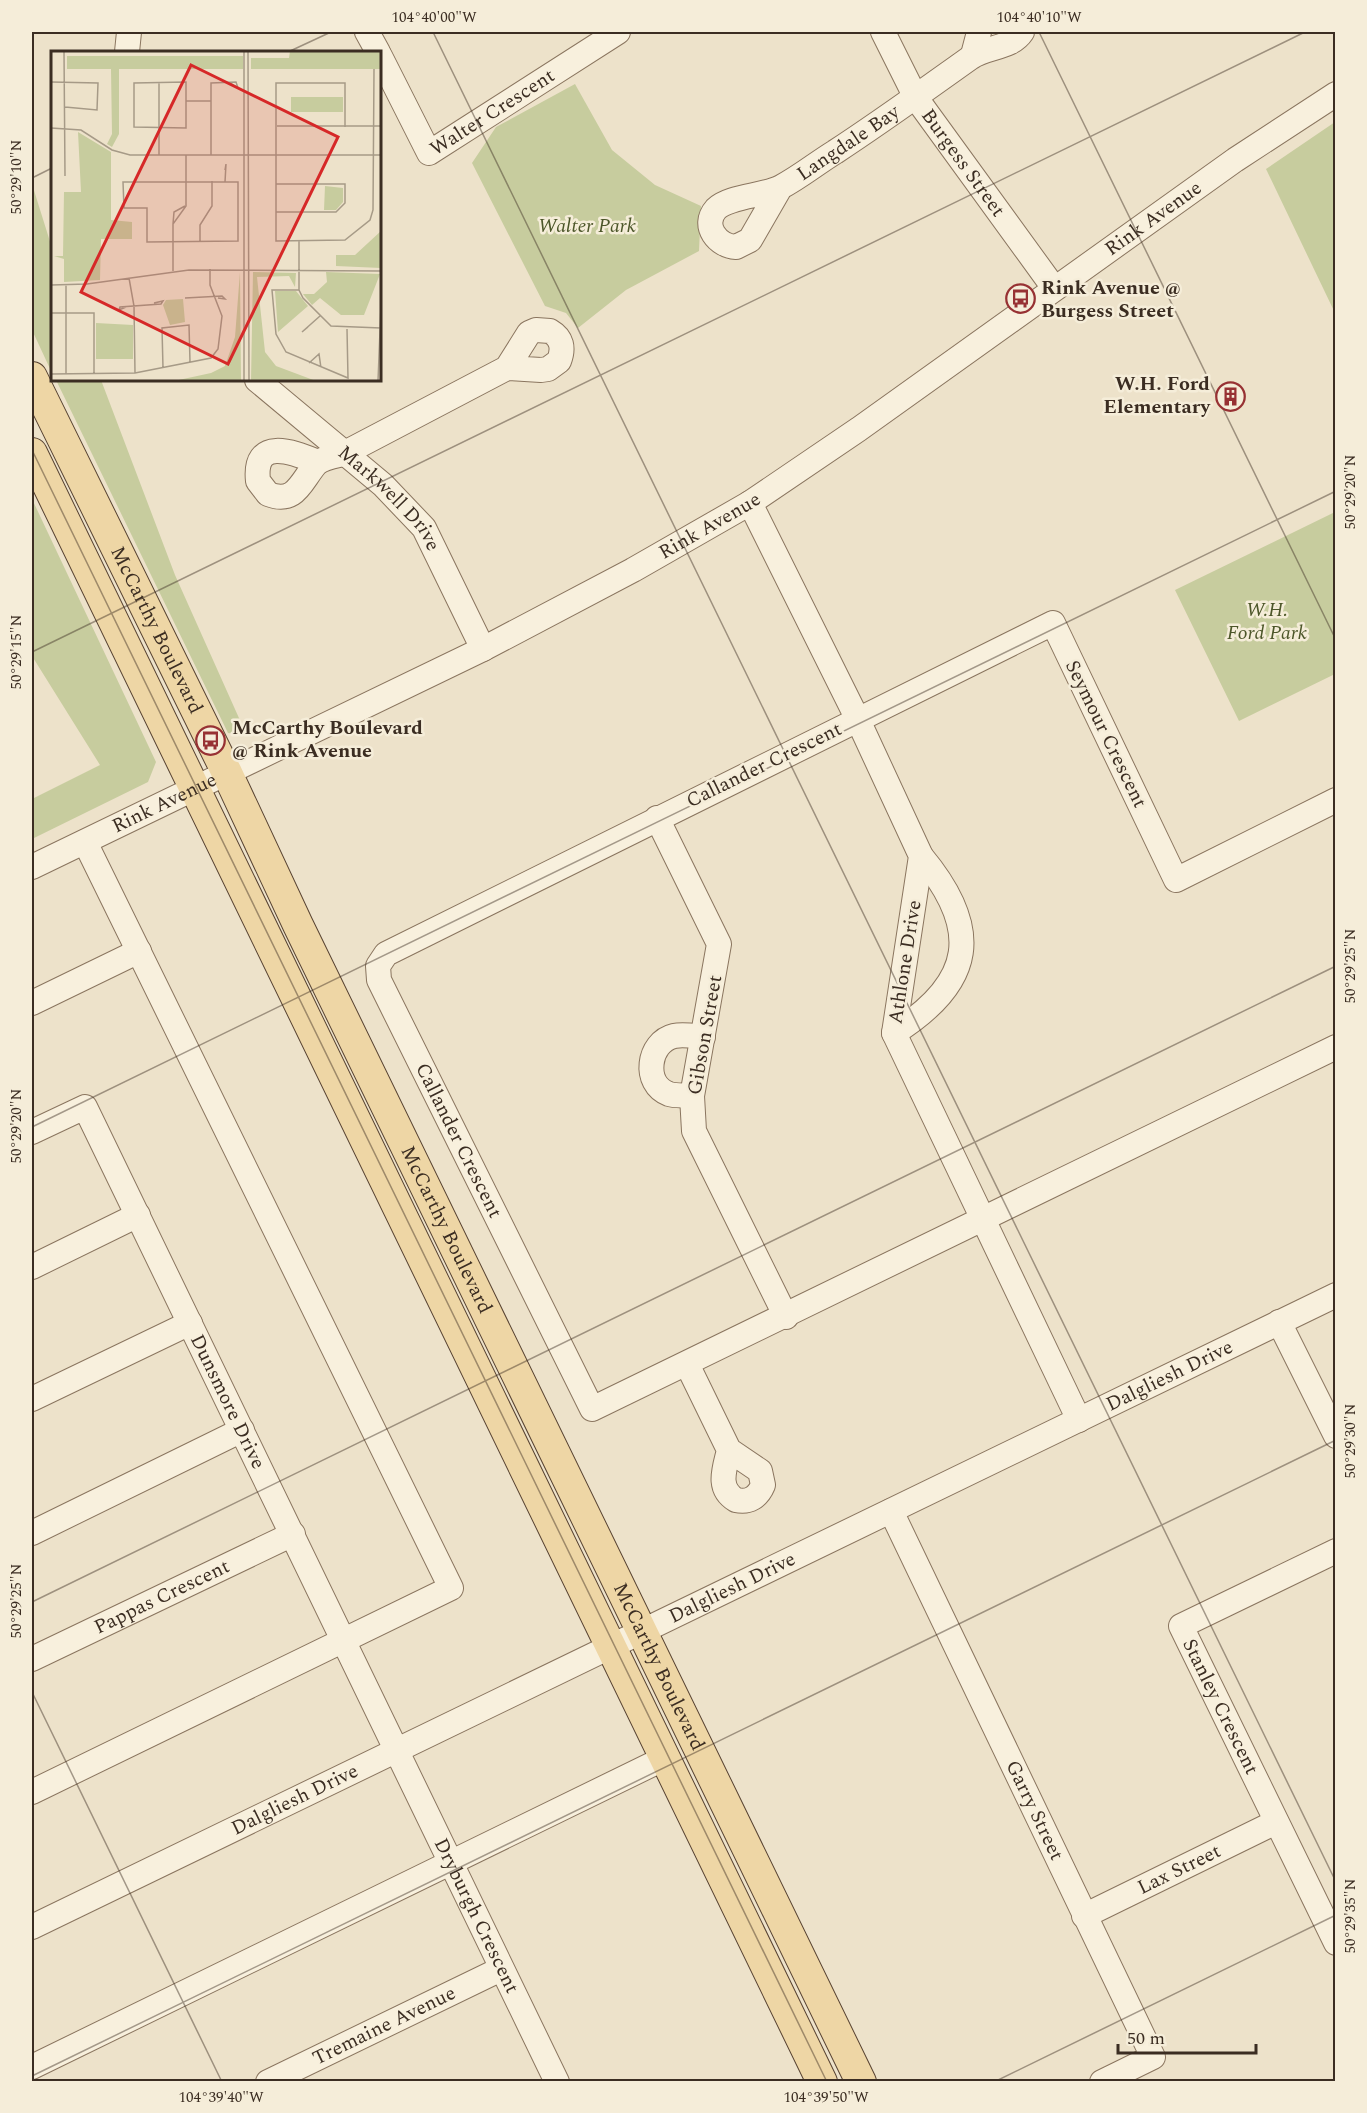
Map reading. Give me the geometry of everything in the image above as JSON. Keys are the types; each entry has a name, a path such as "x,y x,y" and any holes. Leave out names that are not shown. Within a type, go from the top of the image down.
{"main road":[{"name":"McCarthy Boulevard","path":"32,377 227,773 298,925 861,2082"},
{"name":"McCarthy Boulevard","path":"32,453 822,2082"}],"street":[{"path":"127,51 129,32"},
{"name":"Walter Crescent","path":"367,32 377,51"},
{"name":"Walter Crescent","path":"381,58 429,153 618,32"},
{"name":"Burgess Street","path":"883,32 916,98 1054,288"},
{"path":"973,55 979,32"},
{"name":"Langdale Bay","path":"780,188 916,98 973,55 1010,42 1022,32"},
{"name":"Rink Avenue","path":"32,867 483,649 633,570 750,502 868,423 1235,160 1335,94"},
{"path":"318,462 343,454 507,368"},
{"name":"Markwell Drive","path":"258,381 383,485 424,528 483,649"},
{"path":"750,502 858,720 921,856 943,882 956,906 961,927 961,949 947,989 915,1020 894,1033"},
{"name":"Seymour Crescent","path":"858,720 1053,623 1176,880 1335,800"},
{"name":"Callander Crescent","path":"858,720 386,954 378,966 379,980 592,1409 983,1220"},
{"name":"Gibson Street","path":"657,818 718,944 692,1096 694,1131 786,1317"},
{"path":"32,1792 451,1588 85,842"},
{"name":"Athlone Drive","path":"921,856 894,1033 1079,1420"},
{"path":"32,1003 139,951"},
{"path":"692,1096 668,1094 656,1084 650,1066 655,1049 673,1036 703,1037"},
{"path":"983,1220 1335,1047"},
{"name":"Dunsmore Drive","path":"32,1132 85,1107 397,1749"},
{"path":"32,1267 138,1215"},
{"name":"Dalgliesh Drive","path":"32,1927 1335,1295"},
{"path":"1279,1322 1335,1436"},
{"path":"32,1399 190,1323"},
{"path":"687,1364 729,1450"},
{"path":"32,1533 242,1430"},
{"name":"Garry Street","path":"891,1511 1153,2057 1102,2082"},
{"name":"Pappas Crescent","path":"32,1659 293,1534"},
{"name":"Stanley Crescent","path":"1335,1551 1181,1626 1335,1943"},
{"name":"Dryburgh Crescent","path":"397,1749 449,1864 557,2082"},
{"path":"32,2067 665,1758"},
{"name":"Lax Street","path":"1084,1916 1276,1822"},
{"name":"Tremaine Avenue","path":"268,2082 501,1969"}],"green space":[{"name":"Walter Park","path":"575,84 612,150 655,185 701,206 699,251 626,290 578,328 566,313 545,306 472,163 496,127"},
{"path":"1335,122 1335,313 1266,169"},
{"path":"32,184 51,245 51,371 32,330"},
{"path":"56,381 101,381 175,575 247,736 228,733"},
{"path":"32,499 156,762 148,782 32,839 32,799 100,765 32,656"},
{"name":"W.H. Ford Park","path":"1335,512 1335,674 1239,721 1175,590"}],"place":[{"name":"Rink Avenue @ Burgess Street","path":"1020,299"},
{"name":"W.H. Ford Elementary","path":"1231,396"},
{"name":"McCarthy Boulevard @ Rink Avenue","path":"211,740"}]}
